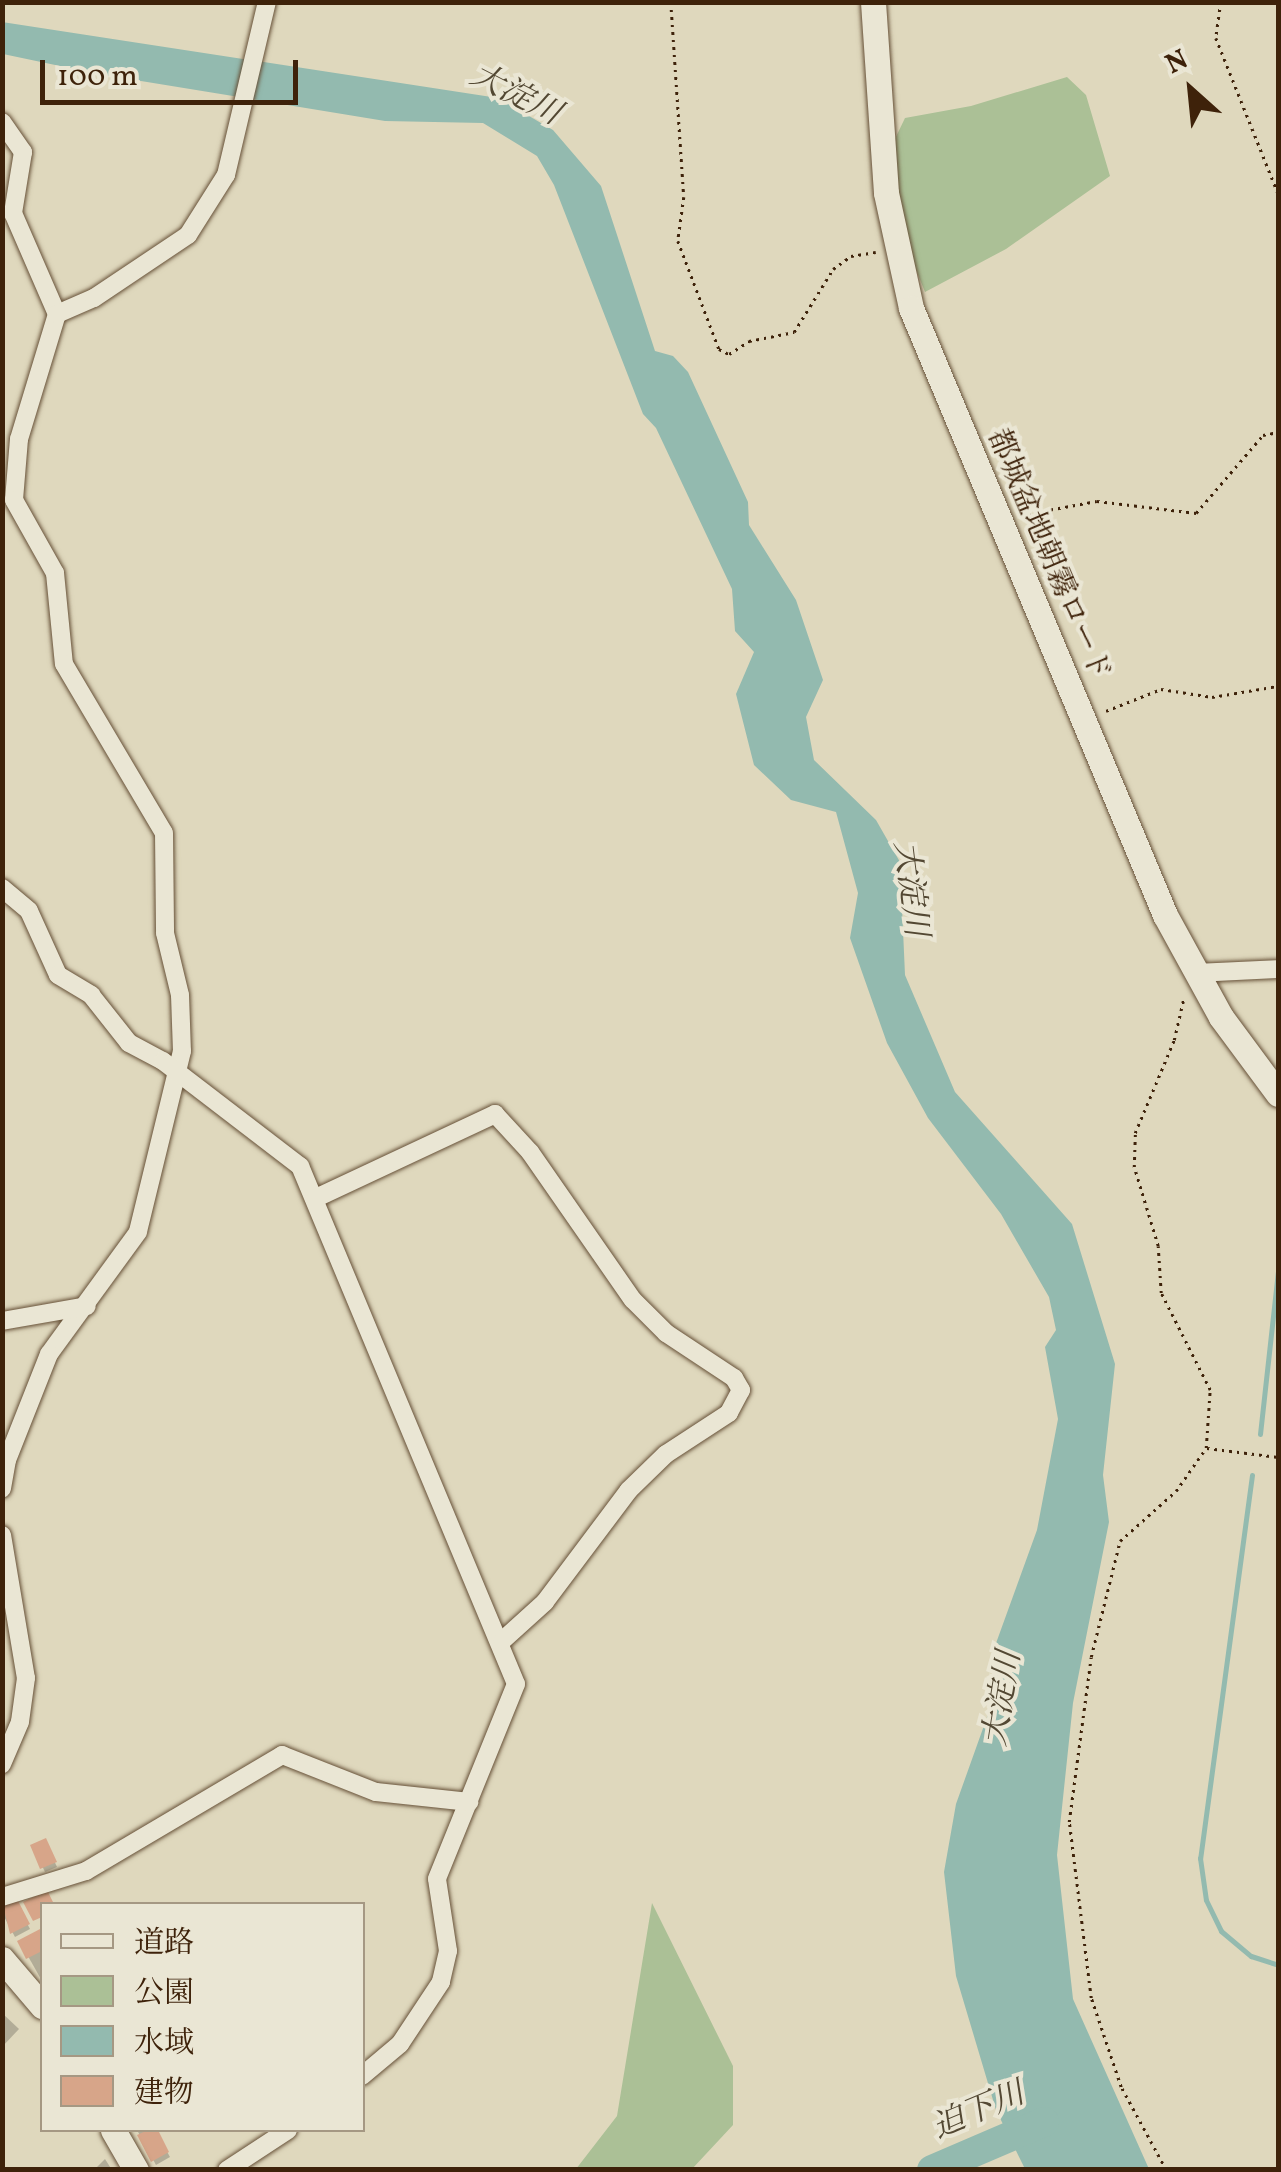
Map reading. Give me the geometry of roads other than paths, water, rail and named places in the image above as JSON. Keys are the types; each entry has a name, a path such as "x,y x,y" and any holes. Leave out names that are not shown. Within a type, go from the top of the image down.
{"street":[{"path":"57,314 94,298 188,235 226,175 267,2"},
{"name":"都城盆地朝霧ロード","path":"873,2 894,250 930,360 1194,973 1278,1094"},
{"path":"2,122 23,152 12,214 57,314 20,439 14,500 55,573 64,664 164,833 165,934 181,1013 182,1051 138,1232 49,1354 7,1460 2,1490"},
{"path":"2,888 29,911 58,975 91,994 130,1043 175,1070 284,1150 316,1198 503,1640 516,1684 437,1880 448,1951 441,1982 400,2044 365,2073"},
{"path":"1194,973 1278,969"},
{"path":"316,1198 494,1114 530,1152 633,1300 666,1334 734,1378 741,1390 728,1414 666,1454 628,1490 545,1602 503,1640"},
{"path":"2,1321 86,1306"},
{"path":"2,1535 26,1678 20,1722 2,1764"},
{"path":"2,1897 119,1854 282,1755 376,1792 468,1802"},
{"path":"2,1960 40,2004"},
{"path":"114,2132 136,2170"},
{"path":"227,2170 285,2132"}],"water":[{"name":"大淀川","path":"2,22 498,98 553,130 601,186 655,351 673,356 688,372 748,502 749,525 796,600 823,680 806,717 814,760 876,820 900,862 905,975 955,1092 1072,1224 1115,1364 1103,1475 1109,1522 1073,1703 1057,1855 1073,1999 1149,2169 1025,2169 996,2110 956,1976 944,1872 956,1804 991,1706 995,1646 1037,1530 1058,1419 1045,1347 1056,1330 1049,1297 1001,1214 928,1118 887,1043 850,938 858,893 836,812 791,800 754,765 736,694 754,652 735,631 732,589 656,428 643,414 554,185 537,156 483,123 385,121 98,74 3,54"}],"waterway":[{"path":"1260,1434 1278,1272"},
{"path":"1252,1475 1200,1858 1206,1900 1221,1931 1251,1956 1278,1965"},
{"name":"迫下川","path":"932,2170 1044,2122"}]}
